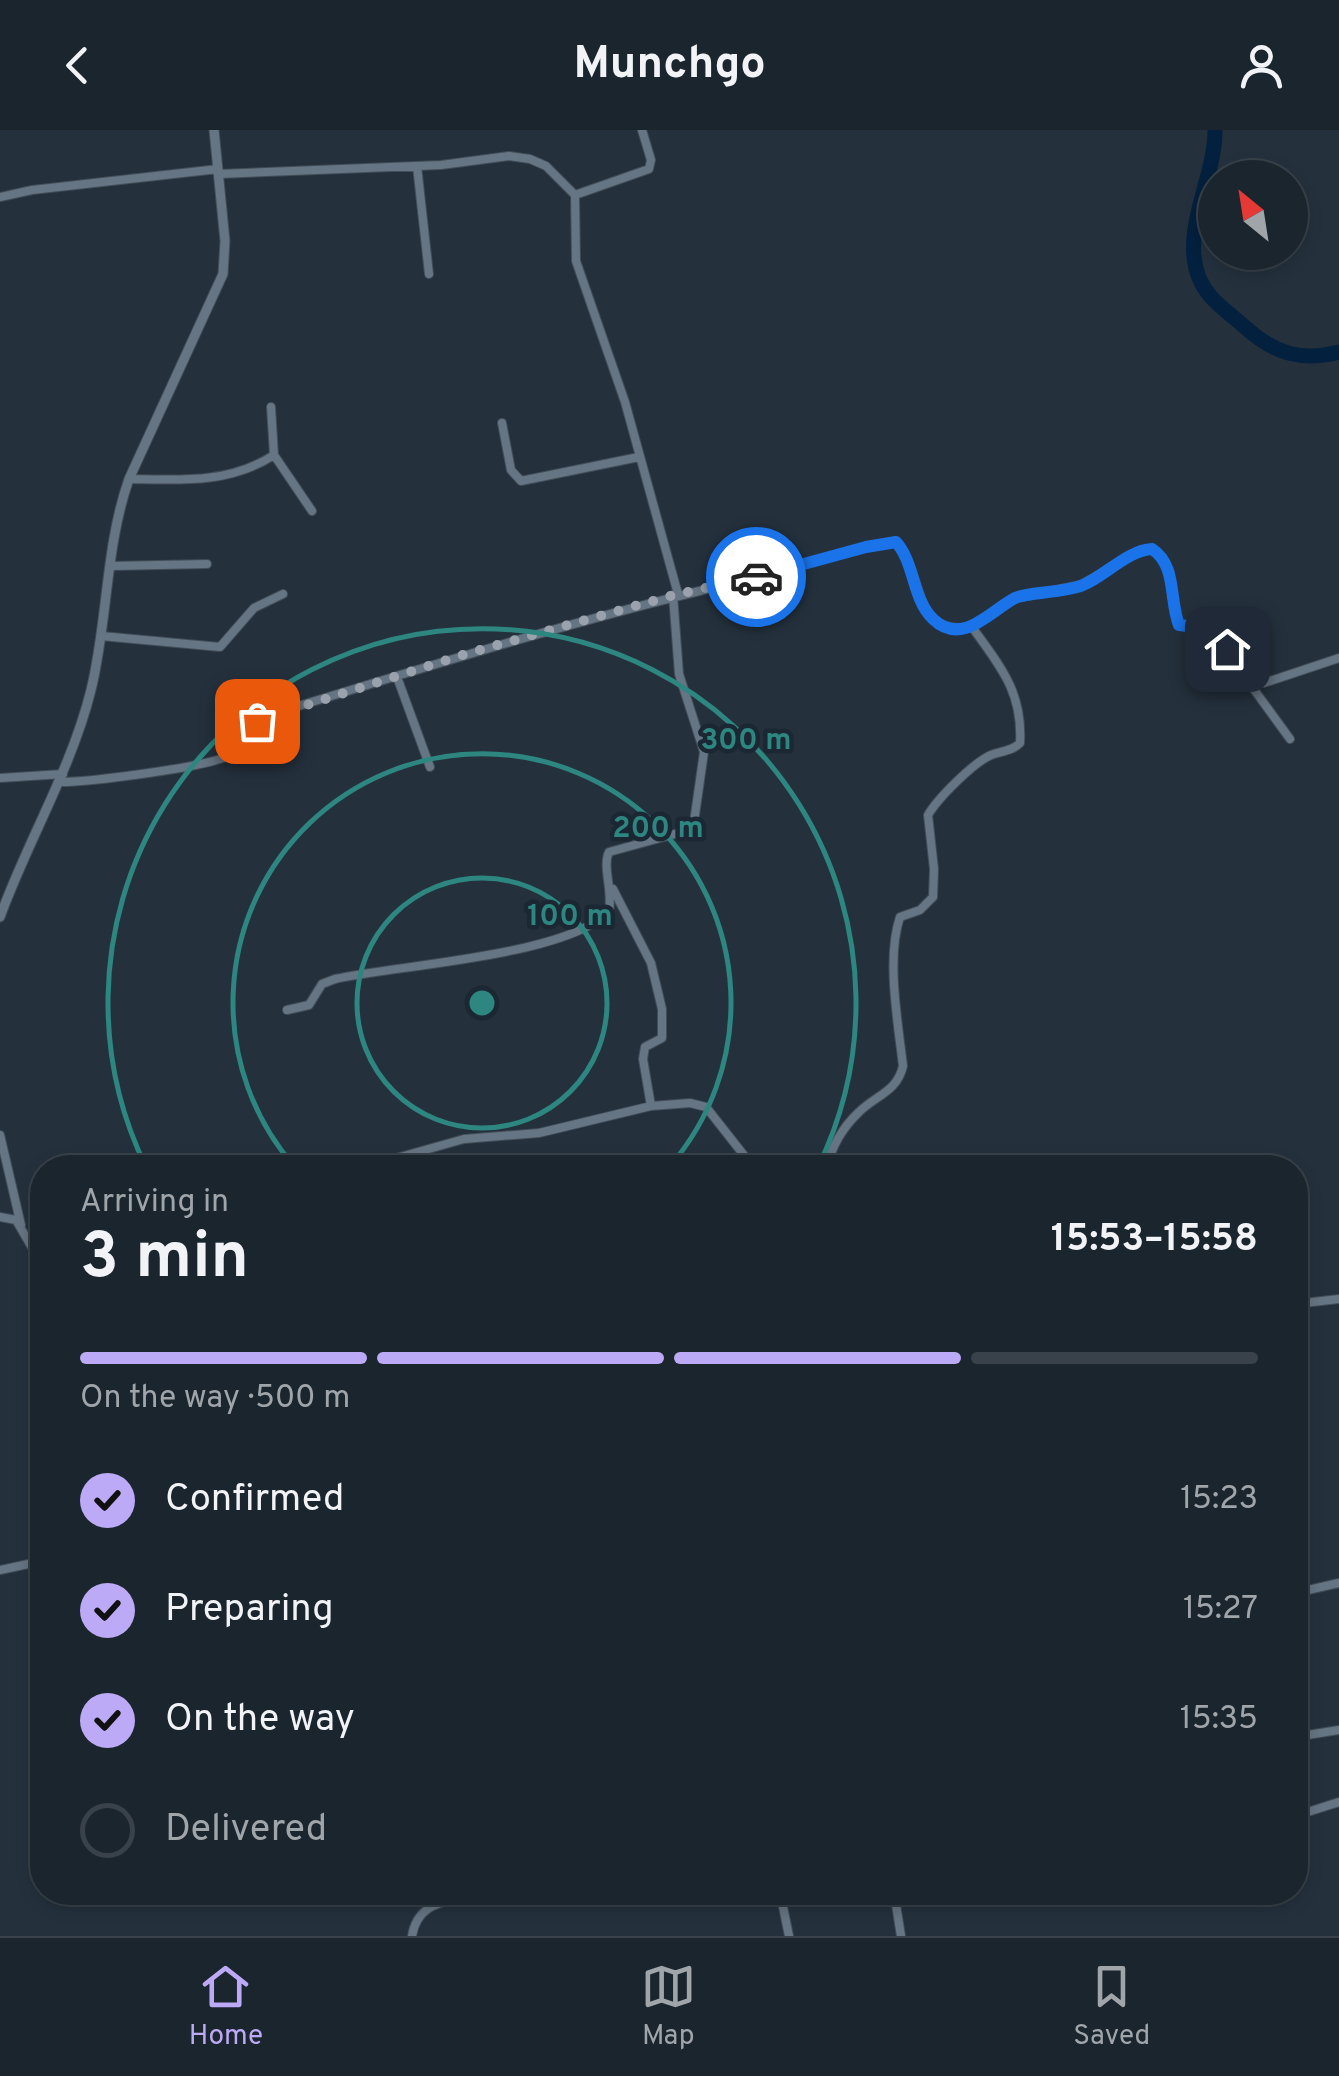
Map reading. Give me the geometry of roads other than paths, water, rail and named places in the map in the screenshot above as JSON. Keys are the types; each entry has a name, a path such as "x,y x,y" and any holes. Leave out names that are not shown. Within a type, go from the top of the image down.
{"street":[{"path":"0,917 61,778 91,691 118,513 129,480 221,281 225,257 214,130"},
{"path":"575,196 649,169 651,160 642,130"},
{"path":"0,197 32,190 218,171 417,166 509,156 530,158 546,166 575,196 576,261 611,358 676,595 679,674 704,752 698,773 695,825 690,832 609,852 605,865 620,906 644,945 659,990 662,1038 645,1047 643,1059 651,1106"},
{"path":"417,166 429,274"},
{"path":"271,406 274,455 312,511"},
{"path":"502,423 511,470 521,480 639,457"},
{"path":"129,480 206,480 232,474 274,455"},
{"path":"0,778 111,779 223,758 234,753 255,722 263,717 676,595 890,542 902,549 932,618 954,629 972,627 1016,598 1082,586 1138,552 1152,549 1161,556 1169,572 1179,625 1210,628 1218,633 1236,670 1290,740"},
{"path":"112,566 208,564"},
{"path":"101,636 220,647 250,612 283,594"},
{"path":"830,1155 844,1128 862,1109 892,1089 903,1066 896,1002 896,940 900,917 920,910 933,898 928,815 944,792 982,760 1020,743 1016,696 972,627"},
{"path":"1250,684 1339,658"},
{"path":"396,677 430,766"},
{"path":"287,1010 309,1004 322,984 335,979 456,962 528,946 584,928 609,911 610,882"},
{"path":"407,1155 464,1139 540,1133 651,1106 690,1103 706,1106 744,1155"},
{"path":"0,1135 20,1225 30,1244"},
{"path":"0,1217 12,1218 20,1225"},
{"path":"1308,1303 1339,1299"},
{"path":"0,1570 30,1563"},
{"path":"1308,1590 1339,1584"},
{"path":"1308,1734 1339,1730"},
{"path":"1308,1812 1339,1802"},
{"path":"412,1936 414,1924 426,1908 436,1905"},
{"path":"783,1905 789,1936"},
{"path":"896,1905 902,1936"}],"waterway":[{"path":"1215,130 1194,237 1199,278 1215,301 1267,344 1300,355 1339,352"}]}
